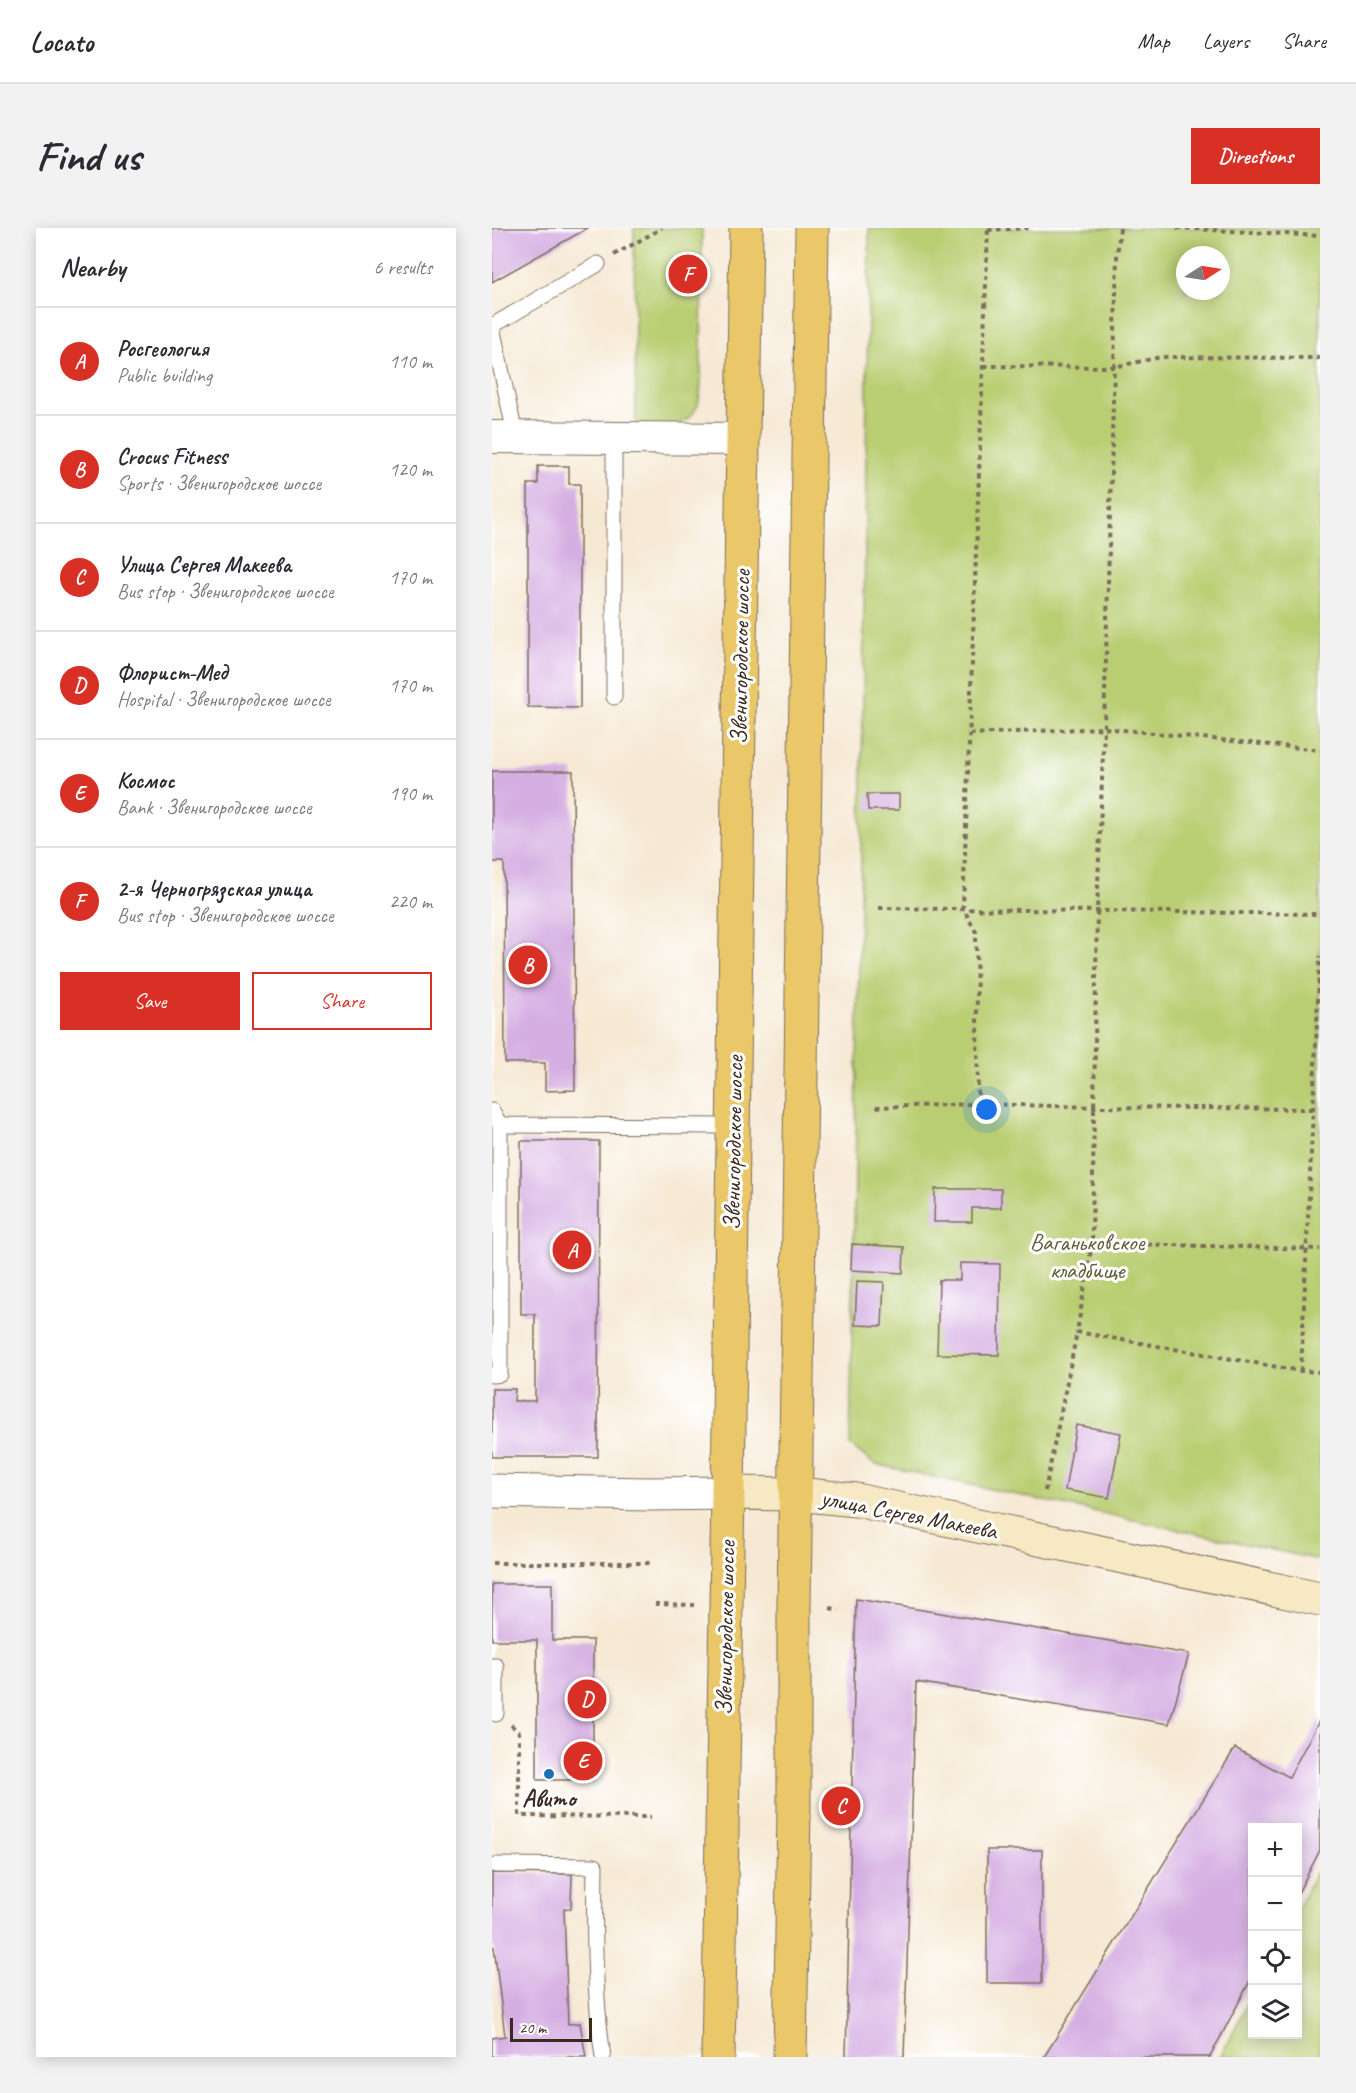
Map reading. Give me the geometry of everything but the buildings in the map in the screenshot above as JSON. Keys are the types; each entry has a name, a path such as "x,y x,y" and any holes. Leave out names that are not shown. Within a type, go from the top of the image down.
{"main road":[{"name":"Звенигородское шоссе","path":"718,2057 746,228"},
{"path":"790,2057 812,228"},
{"name":"улица Сергея Макеева","path":"728,1493 797,1494 856,1500 1320,1599"}],"street":[{"path":"502,437 742,439"},
{"name":"улица Сергея Макеева","path":"492,1491 728,1493"}],"lane":[{"path":"502,437 512,420 492,326 598,264"},
{"path":"614,439 614,697"},
{"path":"492,1111 500,1125 500,1374 492,1375"},
{"path":"500,1125 733,1126"},
{"path":"492,1666 496,1666 496,1714"},
{"path":"495,1865 595,1866 594,1961 598,2024 603,2057"}],"path":[{"path":"598,264 662,228"},
{"path":"978,1104 976,932 963,908 988,229 1030,228"},
{"path":"1045,1491 1077,1332 1092,1243 1097,911 1117,257 1120,228"},
{"path":"1176,228 1320,236"},
{"path":"984,366 1114,367 1161,357 1320,358"},
{"path":"970,734 1104,728 1320,750"},
{"path":"879,908 1320,914"},
{"path":"1301,1371 1320,956"},
{"path":"1312,1101 1320,1101"},
{"path":"876,1107 978,1104 1312,1109"},
{"path":"1092,1243 1320,1249"},
{"path":"1077,1332 1301,1371 1320,1372"},
{"path":"492,1563 650,1563"},
{"path":"655,1604 694,1605"},
{"path":"830,1608 839,1610"},
{"path":"496,1714 519,1732 519,1816 651,1817"}],"green space":[{"path":"634,228 702,228 699,399 692,415 670,426 636,427"},
{"name":"Ваганьковское кладбище","path":"869,228 1320,228 1320,1560 874,1464 850,1445"},
{"path":"1320,1864 1320,2057 1220,2057 1248,2003 1248,2039 1302,2039 1302,1900"}],"place":[{"name":"2-я Черногрязская улица","path":"688,274"},
{"name":"Crocus Fitness","path":"528,965"},
{"name":"Росгеология","path":"572,1250"},
{"name":"Флорист-Мед","path":"587,1699"},
{"name":"Космос","path":"583,1761"},
{"name":"Авито","path":"549,1774"},
{"name":"Улица Сергея Макеева","path":"841,1806"}]}
